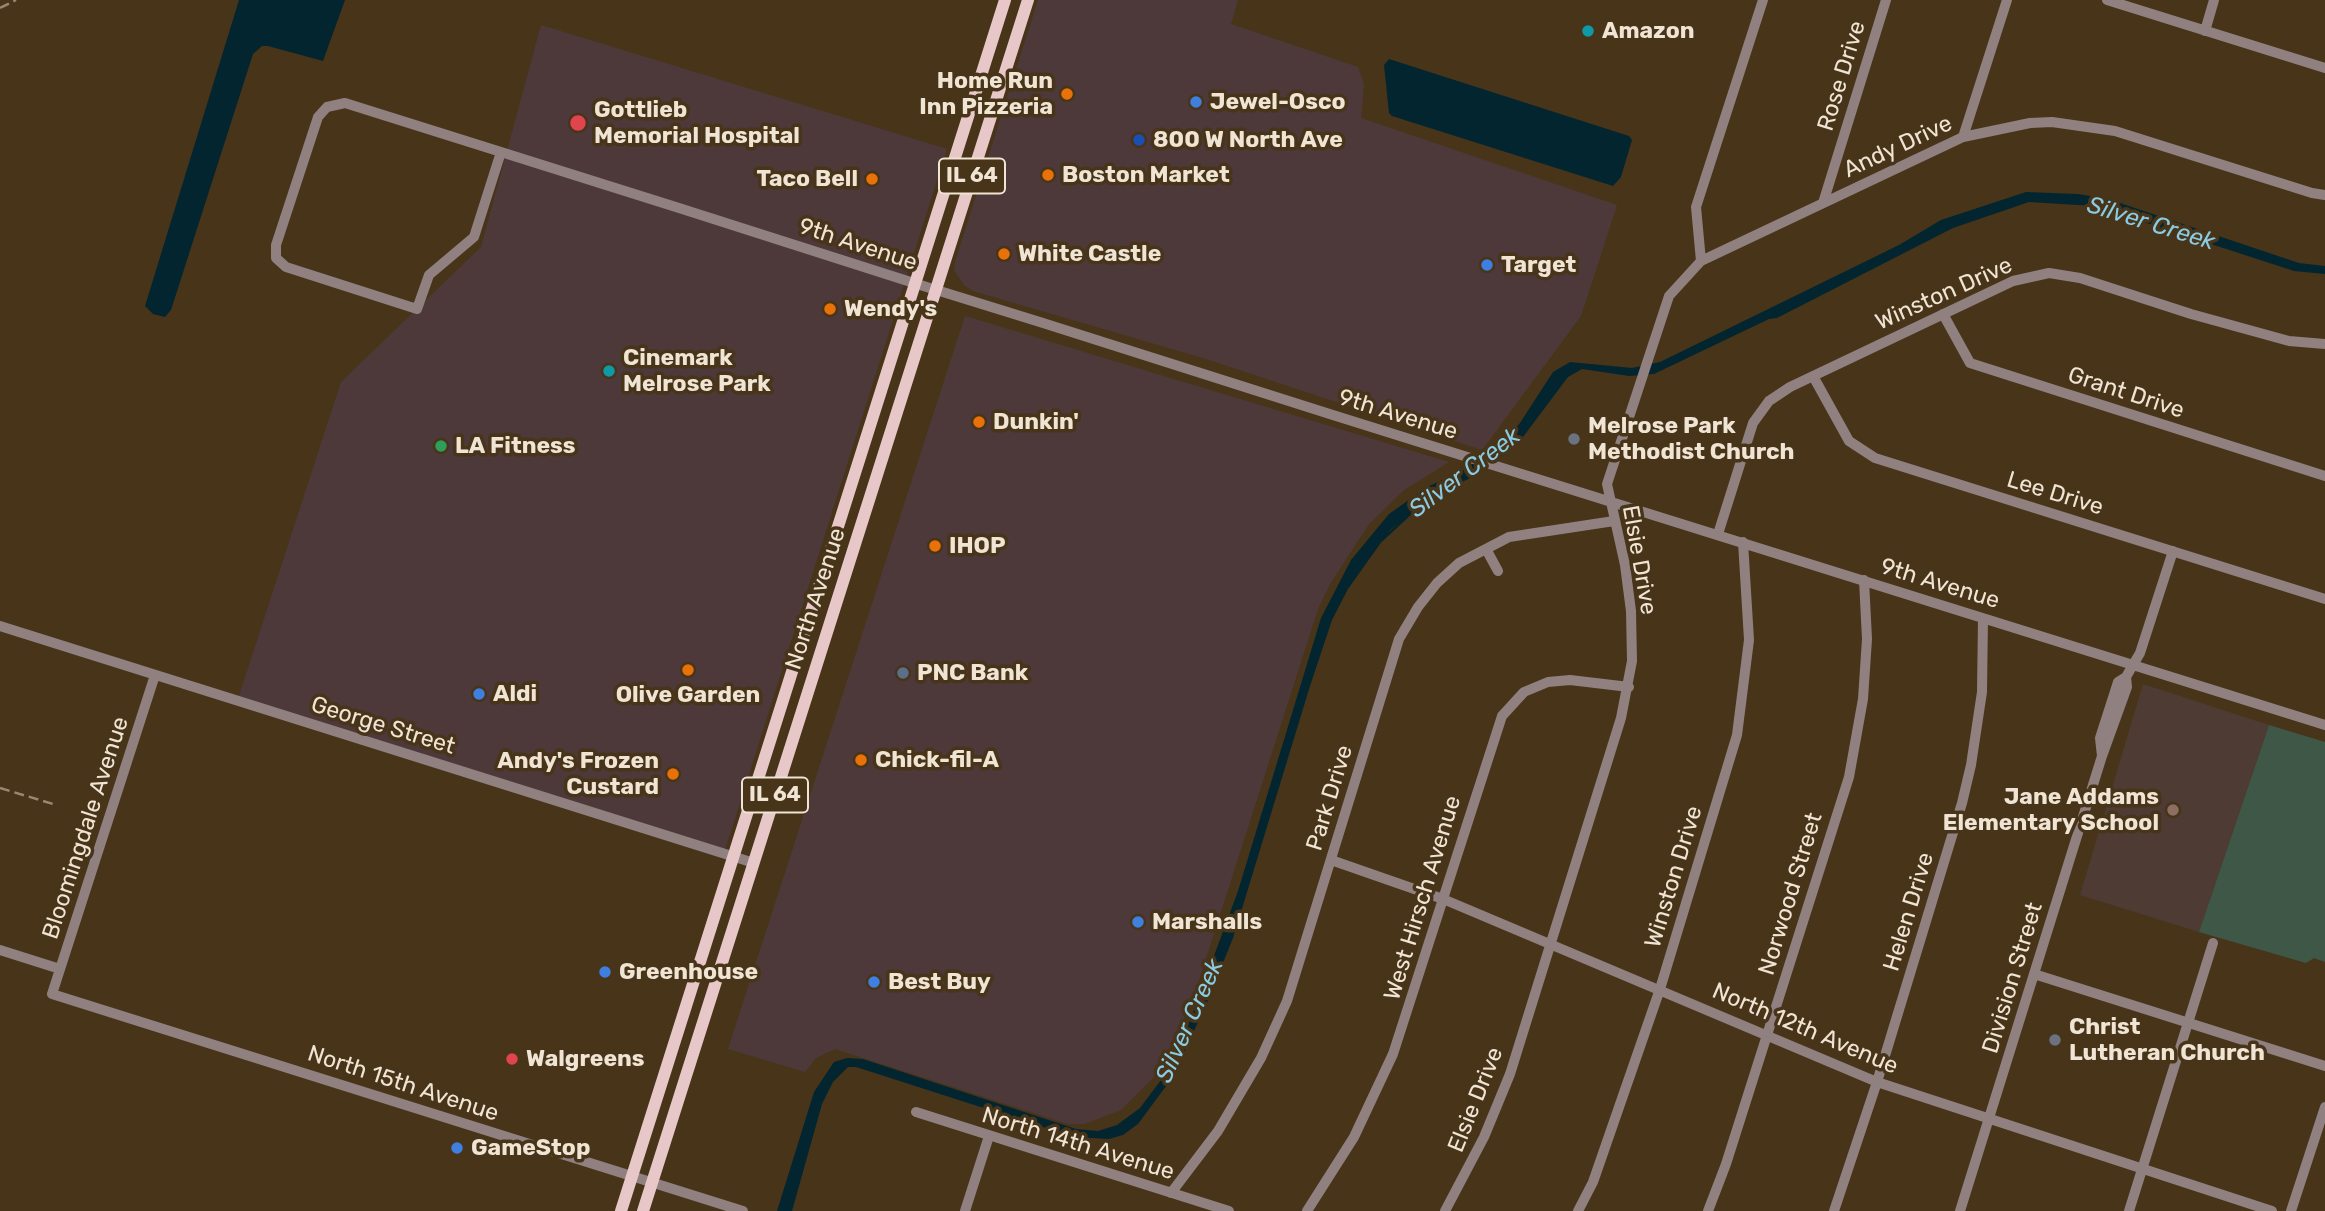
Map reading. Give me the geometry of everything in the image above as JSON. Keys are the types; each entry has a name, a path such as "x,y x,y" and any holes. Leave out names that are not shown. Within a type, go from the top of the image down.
{"main road":[{"name":"North Avenue","path":"621,1211 1005,0"},
{"name":"North Avenue","path":"643,1211 1028,0"}],"street":[{"path":"1701,261 1696,207 1763,0"},
{"name":"Rose Drive","path":"1823,204 1886,0"},
{"path":"1963,137 2007,0"},
{"path":"2107,0 2324,64"},
{"path":"2205,31 2214,0"},
{"name":"9th Avenue","path":"501,152 474,237 429,275 418,309 286,267 276,258 276,245 318,117 327,107 345,103 501,152 936,290 2325,725"},
{"name":"Andy Drive","path":"1701,261 1963,137 2030,123 2052,122 2115,131 2325,195"},
{"name":"Elsie Drive","path":"1445,1211 1498,1104 1551,944 1629,687 1631,611 1625,565 1607,484 1669,296 1701,261"},
{"name":"Winston Drive","path":"1718,534 1753,422 1769,401 1813,376 2012,281 2049,273 2080,278 2191,314 2289,341 2325,344"},
{"name":"Grant Drive","path":"1943,314 1970,363 2325,476"},
{"name":"Lee Drive","path":"1813,376 1849,441 1875,458 2325,600"},
{"name":"Park Drive","path":"1171,1193 1218,1131 1261,1058 1287,1001 1399,639 1418,607 1437,583 1460,564 1509,537 1540,530 1614,521"},
{"name":"Winston Drive","path":"1578,1211 1593,1181 1660,989 1728,767 1744,702 1749,639 1743,542"},
{"path":"1486,549 1497,571"},
{"name":"Division Street","path":"1960,1211 2102,757 2127,687 2126,677 2131,664 2140,653 2173,551"},
{"name":"Norwood Street","path":"1707,1211 1726,1164 1767,1036 1859,736 1867,639 1864,580"},
{"name":"Helen Drive","path":"1834,1211 1877,1082 1971,765 1982,692 1983,618"},
{"name":"George Street","path":"0,626 754,863"},
{"name":"Bloomingdale Avenue","path":"52,994 155,675"},
{"name":"West Hirsch Avenue","path":"1307,1211 1354,1137 1382,1082 1410,1006 1497,726 1512,702 1532,687 1548,681 1570,680 1629,687"},
{"name":"North 12th Avenue","path":"1331,860 1443,899 1877,1082 2272,1211"},
{"path":"2129,1211 2213,943"},
{"path":"0,950 60,969"},
{"path":"2034,974 2325,1066"},
{"name":"North 15th Avenue","path":"52,994 743,1211"},
{"path":"2291,1211 2325,1107"},
{"name":"North 14th Avenue","path":"916,1112 1229,1211"},
{"path":"965,1211 989,1136"}],"shaded area":[{"path":"1038,0 1238,0 1231,24 1358,67 1364,84 1361,118 1617,205 1581,316 1482,450 1203,358 973,291 964,285 954,270 955,262"},
{"path":"541,25 947,149 725,850 237,702 341,382 481,247"},
{"path":"965,316 1449,462 1404,490 1369,524 1330,584 1318,609 1192,1002 1157,1074 1121,1110 1084,1124 1068,1124 835,1049 816,1058 805,1072 728,1049"},
{"name":"Jane Addams Elementary School","path":"2143,684 2269,725 2199,932 2080,895"}],"green space":[{"path":"2269,725 2325,742 2325,962 2314,958 2306,963 2199,932"}],"water":[{"path":"239,0 345,0 323,61 268,46 262,46 253,54 171,310 165,317 153,314 145,306"},
{"path":"1389,59 1629,136 1632,140 1621,177 1613,186 1392,116 1389,113 1384,65"},
{"path":"2026,192 2078,194 2108,199 2299,263 2325,266 2325,274 2294,271 2094,206 2029,202 1953,228 1777,318 1769,319 1654,374 1629,376 1582,369 1568,377 1510,450 1478,474 1428,499 1390,530 1348,589 1332,620 1310,686 1233,938 1172,1078 1138,1124 1123,1135 1109,1139 1074,1137 856,1067 848,1067 833,1082 822,1104 792,1211 777,1211 814,1092 834,1062 847,1058 863,1059 1076,1129 1098,1131 1117,1125 1140,1108 1161,1080 1188,1026 1238,891 1321,618 1351,560 1389,514 1427,487 1460,472 1498,447 1520,423 1553,372 1570,362 1632,368 1660,362 1899,245 1941,220"}],"waterway":[{"name":"Silver Creek","path":"1382,540 1410,514"}],"railway":[{"path":"0,8 16,0"},
{"path":"0,788 53,804"}],"place":[{"name":"Amazon","path":"1588,31"},
{"name":"Home Run Inn Pizzeria","path":"1067,94"},
{"name":"Jewel-Osco","path":"1196,102"},
{"name":"Gottlieb Memorial Hospital","path":"578,123"},
{"name":"800 W North Ave","path":"1139,140"},
{"name":"Boston Market","path":"1048,175"},
{"name":"Taco Bell","path":"872,179"},
{"name":"White Castle","path":"1004,254"},
{"name":"Target","path":"1487,265"},
{"name":"Wendy's","path":"830,309"},
{"name":"Cinemark Melrose Park","path":"609,371"},
{"name":"Dunkin'","path":"979,422"},
{"name":"Melrose Park Methodist Church","path":"1574,439"},
{"name":"LA Fitness","path":"441,446"},
{"name":"IHOP","path":"935,546"},
{"name":"Olive Garden","path":"688,670"},
{"name":"PNC Bank","path":"903,673"},
{"name":"Aldi","path":"479,694"},
{"name":"Chick-fil-A","path":"861,760"},
{"name":"Andy's Frozen Custard","path":"673,774"},
{"name":"Jane Addams Elementary School","path":"2173,810"},
{"name":"Marshalls","path":"1138,922"},
{"name":"Greenhouse","path":"605,972"},
{"name":"Best Buy","path":"874,982"},
{"name":"Christ Lutheran Church","path":"2055,1040"},
{"name":"Walgreens","path":"512,1059"},
{"name":"GameStop","path":"457,1148"}]}
